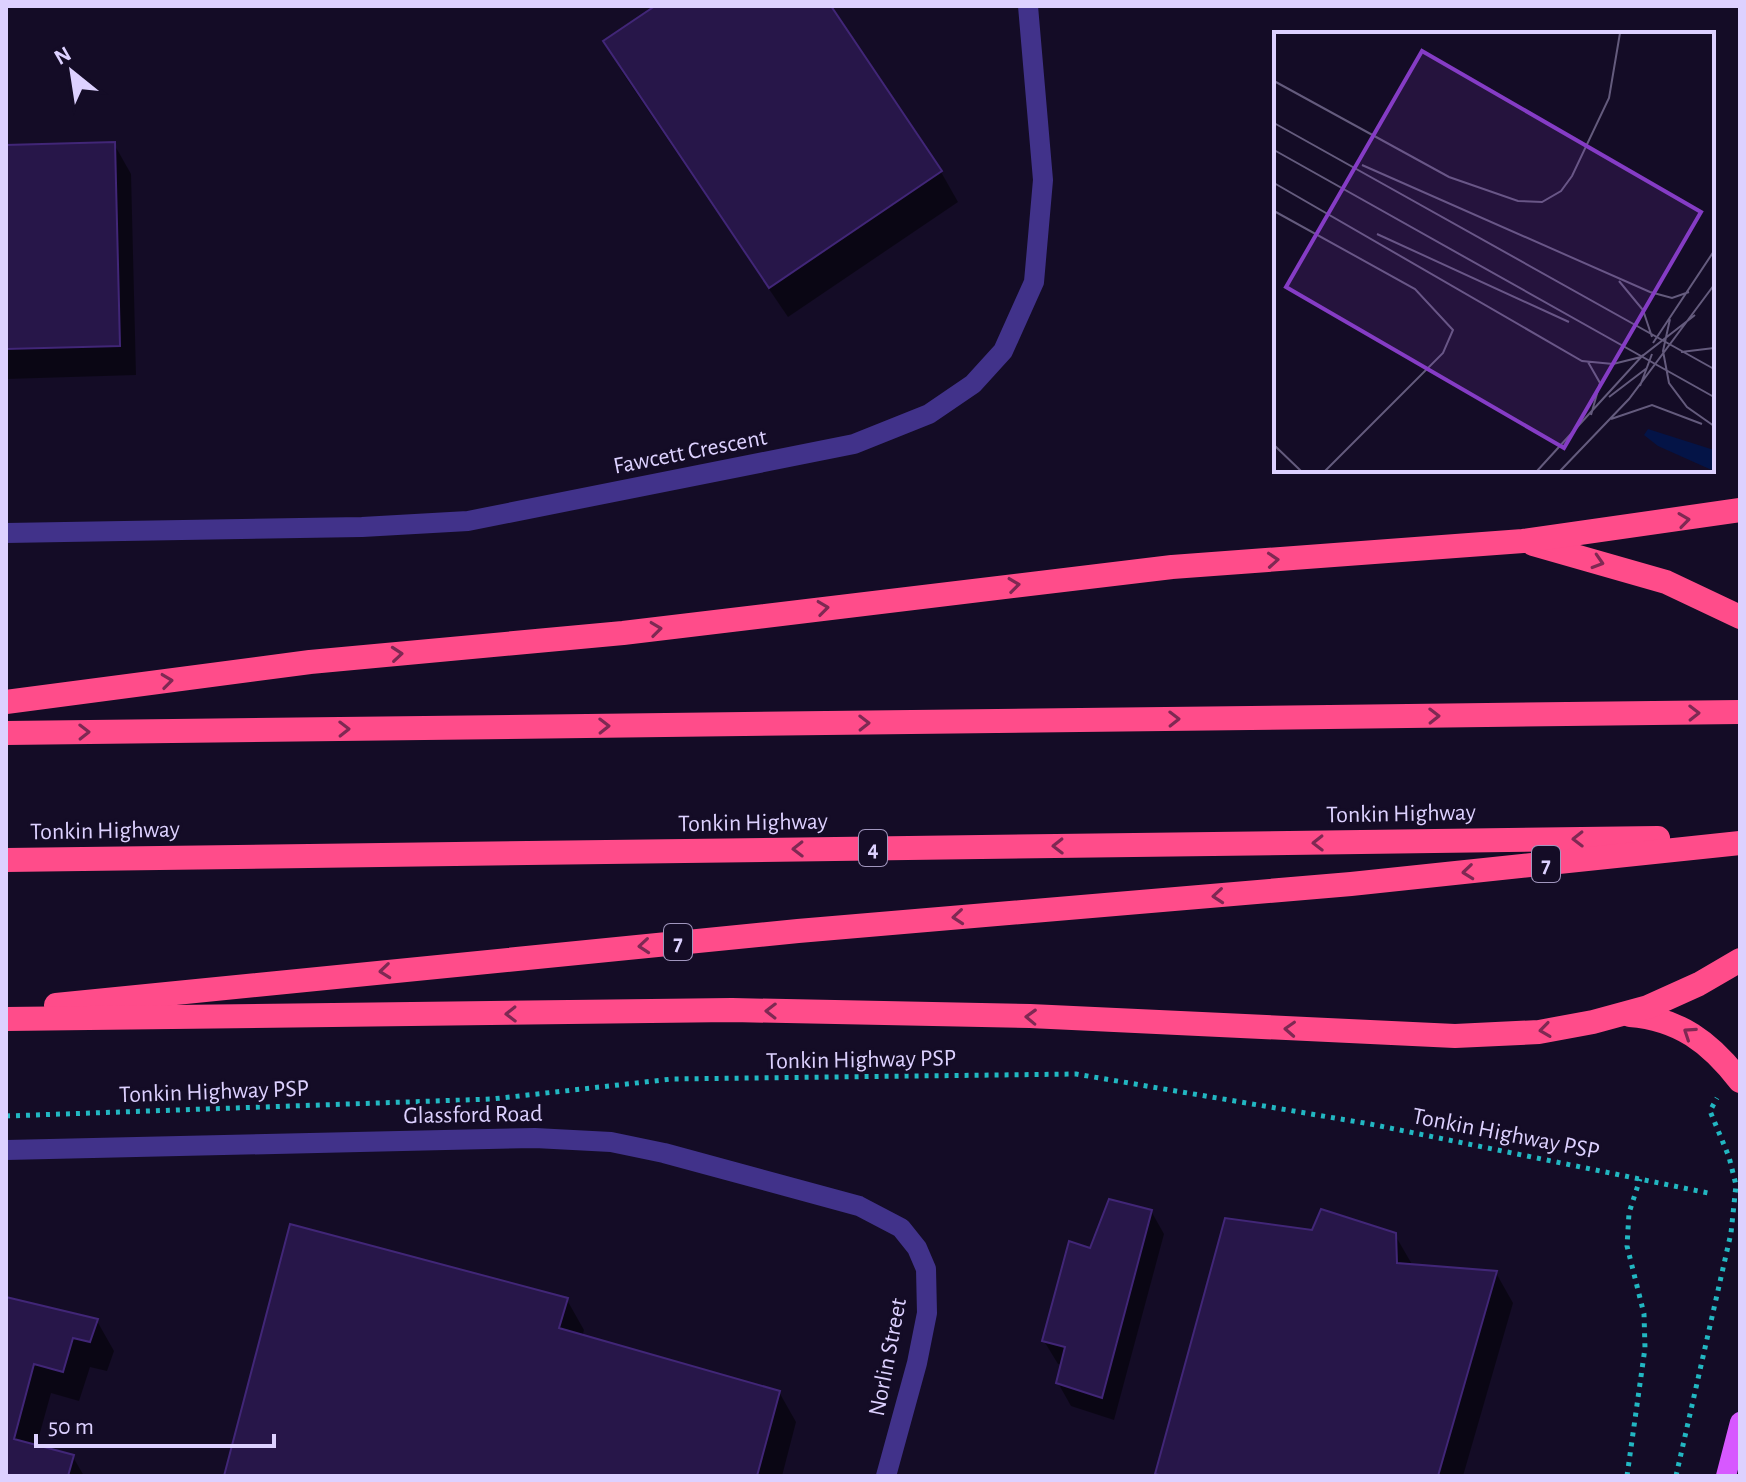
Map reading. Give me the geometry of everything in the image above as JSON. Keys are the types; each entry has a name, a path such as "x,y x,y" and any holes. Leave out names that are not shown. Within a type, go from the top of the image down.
{"highway":[{"path":"6,702 310,662 623,633 1172,567 1523,541 1740,510"},
{"path":"1523,541 1666,582 1740,617"},
{"path":"6,733 1740,712"},
{"name":"Tonkin Highway","path":"6,860 1740,837"},
{"name":"7","path":"6,1010 782,932 1351,884 1740,843"},
{"path":"6,1019 732,1010 1030,1016 1455,1036 1539,1032 1622,1014 1648,1007 1686,990 1740,960"},
{"path":"1622,1014 1652,1017 1679,1026 1711,1048 1740,1081"}],"main road":[{"path":"1726,1476 1740,1422"}],"street":[{"name":"Fawcett Crescent","path":"6,533 362,527 468,521 854,444 929,414 973,384 1003,351 1034,282 1043,180 1028,6"},
{"name":"Glassford Road","path":"6,1150 535,1138 611,1142 859,1206 901,1228 917,1248"},
{"name":"Norlin Street","path":"886,1476 917,1363 927,1313 926,1269 917,1248"}],"path":[{"name":"Tonkin Highway PSP","path":"6,1116 492,1099 672,1079 1076,1074 1370,1124 1708,1193"},
{"path":"1676,1476 1731,1233 1736,1185 1729,1157 1710,1111 1717,1098"},
{"path":"1627,1476 1645,1348 1644,1314 1627,1246 1629,1213 1640,1179"}],"building":[{"path":"655,6 831,6 942,171 769,288 603,41"},
{"path":"115,142 120,346 6,349 6,145"},
{"path":"1109,1199 1152,1210 1102,1398 1056,1383 1065,1347 1042,1341 1069,1241 1090,1248"},
{"path":"1321,1209 1396,1233 1397,1263 1497,1271 1438,1476 1155,1474 1225,1218 1312,1230"},
{"path":"290,1224 568,1298 559,1328 780,1391 757,1476 224,1476"},
{"path":"6,1297 98,1319 90,1342 73,1338 63,1372 34,1364 14,1439 74,1455 68,1476 6,1476"}]}
